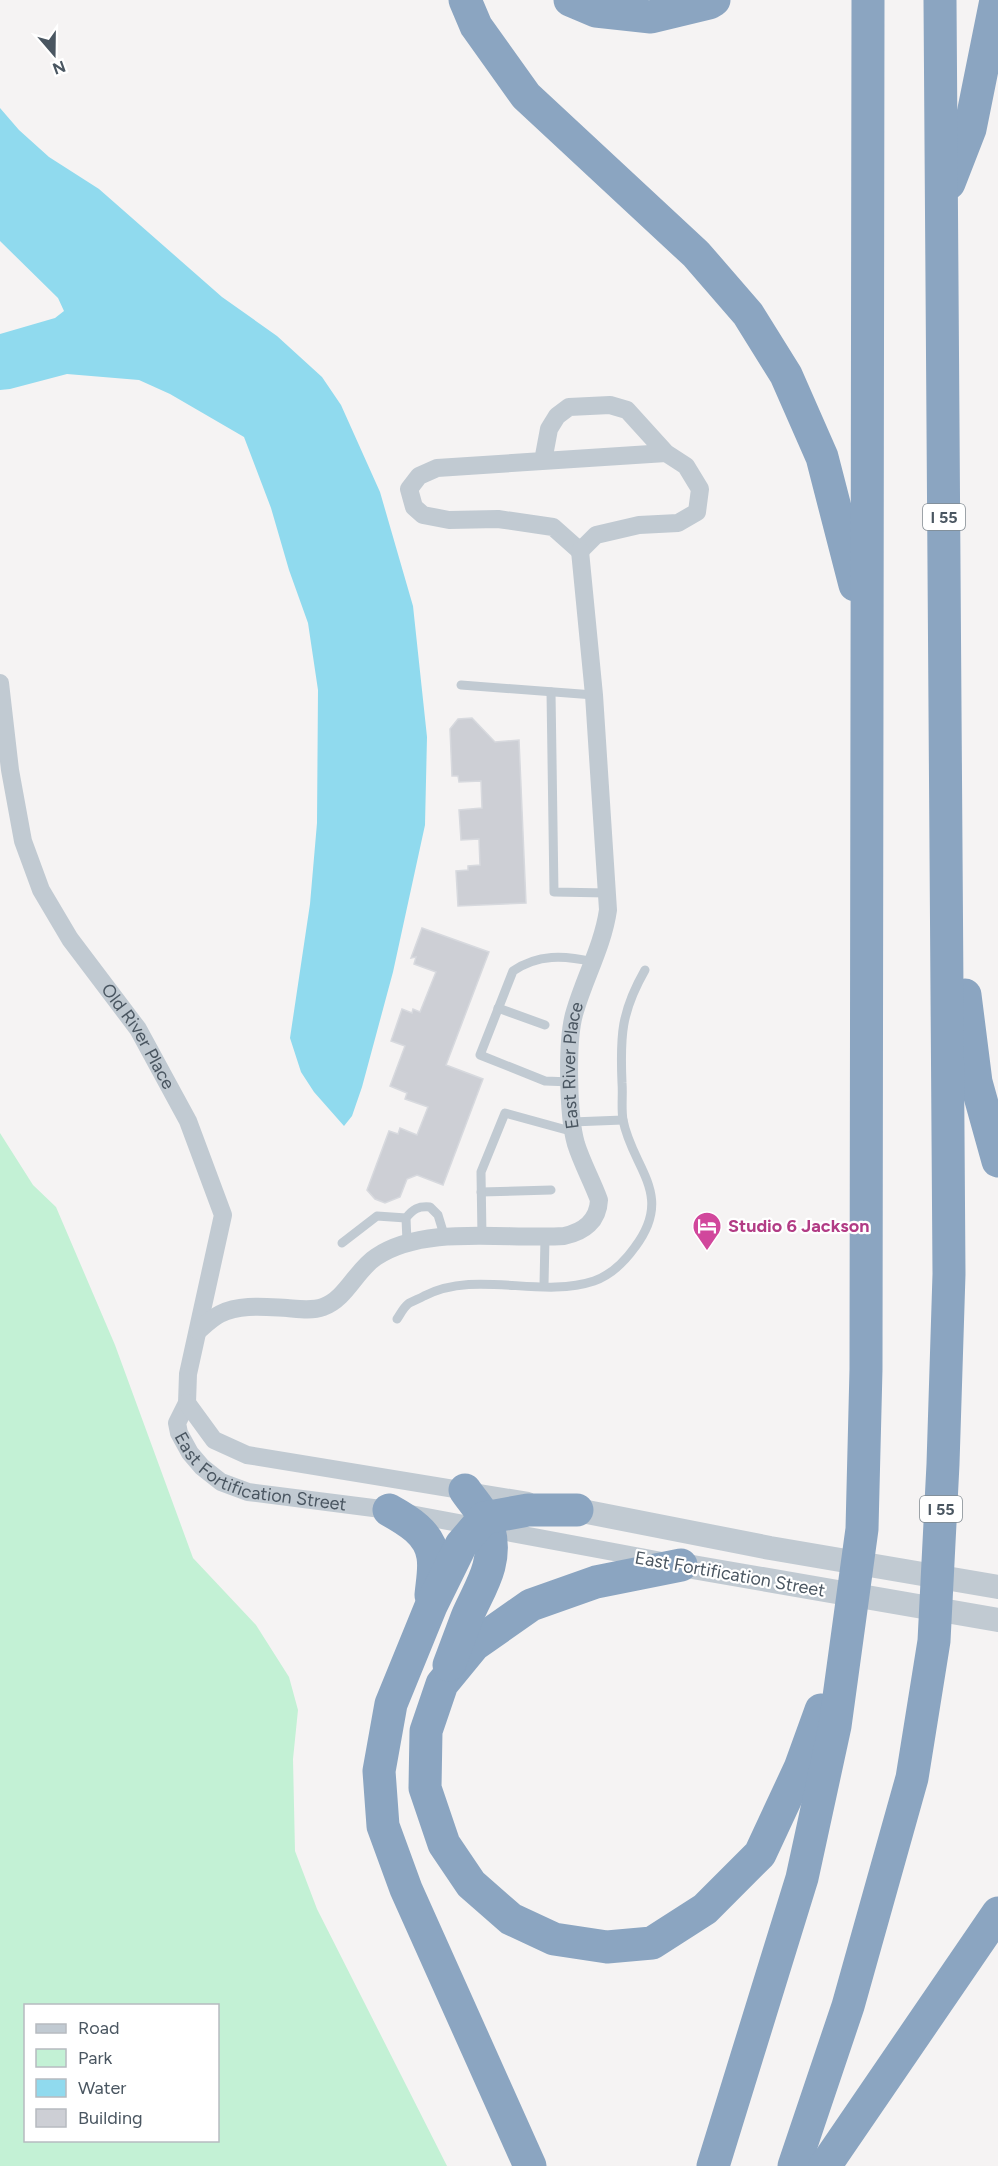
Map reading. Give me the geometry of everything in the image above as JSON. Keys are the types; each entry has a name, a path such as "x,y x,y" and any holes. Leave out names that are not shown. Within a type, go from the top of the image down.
{"highway":[{"path":"465,0 476,26 526,96 696,254 753,322 786,375 822,457 867,630"},
{"path":"570,0 596,11 651,16 714,0"},
{"path":"713,2166 802,1878 835,1726 862,1529 866,1369 868,0"},
{"name":"I 55","path":"794,2166 848,2006 912,1778 934,1641 949,1274 940,0"},
{"path":"942,202 969,129 996,0"},
{"path":"946,832 976,1082 998,1161"},
{"path":"465,1490 483,1525 492,1555 486,1580 468,1616 426,1731 425,1788 444,1844 471,1884 511,1920 554,1939 607,1947 652,1943 705,1910 760,1854 800,1768 847,1637"},
{"path":"388,1510 411,1522 428,1542 433,1557 431,1606"},
{"path":"530,2166 406,1889 383,1826 379,1771 391,1704 431,1606 461,1545 483,1525 528,1510 578,1510"},
{"path":"442,1684 474,1645 531,1605 596,1582 681,1565"},
{"path":"825,2166 998,1913"}],"street":[{"path":"543,461 549,429 556,416 569,407 610,405 627,410 666,453 686,466 700,489 697,512 678,523 639,525 596,535 580,551 553,527 498,519 449,520 423,515 414,507 409,489 419,476 437,468 666,453"},
{"name":"East River Place","path":"198,1331 219,1315 236,1309 252,1307 312,1310 325,1306 335,1300 361,1269 375,1257 407,1242 445,1238 544,1238 575,1234 594,1220 599,1200 582,1160 573,1127 570,1082 571,1026 606,923 607,893 594,695 580,551"},
{"name":"Old River Place","path":"0,683 10,770 23,841 41,891 70,939 138,1029 188,1121 223,1215 188,1374 187,1403"},
{"name":"East Fortification Street","path":"998,1587 770,1548 465,1490 247,1455 214,1440 187,1403 177,1423 179,1433 190,1453 202,1467 222,1482 248,1492 483,1525 767,1581 998,1620"}],"lane":[{"path":"461,685 594,695"},
{"path":"551,692 554,892 607,893"},
{"path":"570,1082 545,1081 480,1055 513,971 524,963 547,957 573,957 593,962"},
{"path":"397,1319 408,1304 430,1293 457,1285 573,1286 596,1280 619,1266 637,1245 650,1219 652,1192 623,1120 621,1045 624,1019 633,992 645,970"},
{"path":"498,1008 545,1025"},
{"path":"482,1237 481,1172 505,1113 573,1127 623,1120"},
{"path":"481,1192 551,1190"},
{"path":"407,1242 406,1218 413,1209 430,1207 438,1215 445,1238"},
{"path":"342,1243 377,1215 406,1218"},
{"path":"544,1238 544,1285"}],"green space":[{"path":"0,1133 33,1185 56,1207 115,1345 193,1558 256,1625 289,1677 298,1710 293,1759 295,1851 317,1909 447,2166 0,2166"}],"water":[{"path":"0,108 19,130 49,157 99,189 222,297 277,336 322,377 341,405 380,492 413,606 427,737 425,825 393,972 362,1087 352,1116 344,1126 314,1092 301,1072 290,1038 310,904 317,823 318,690 308,623 289,570 271,508 244,437 170,394 139,380 67,374 0,390 0,334 55,318 64,311 58,298 0,241"}],"building":[{"path":"472,718 495,742 519,740 526,903 458,906 456,871 468,870 468,866 480,865 479,839 461,840 459,810 482,808 481,781 459,782 458,776 452,776 450,729 458,719"},
{"path":"422,928 489,952 446,1065 483,1079 443,1185 417,1175 407,1179 400,1197 385,1203 375,1199 367,1190 389,1131 398,1134 400,1128 417,1135 428,1107 405,1099 407,1093 390,1086 405,1046 391,1041 402,1009 412,1013 413,1009 420,1012 436,972 414,964 416,957 411,958"}],"place":[{"name":"Studio 6 Jackson","path":"707,1252"}]}
